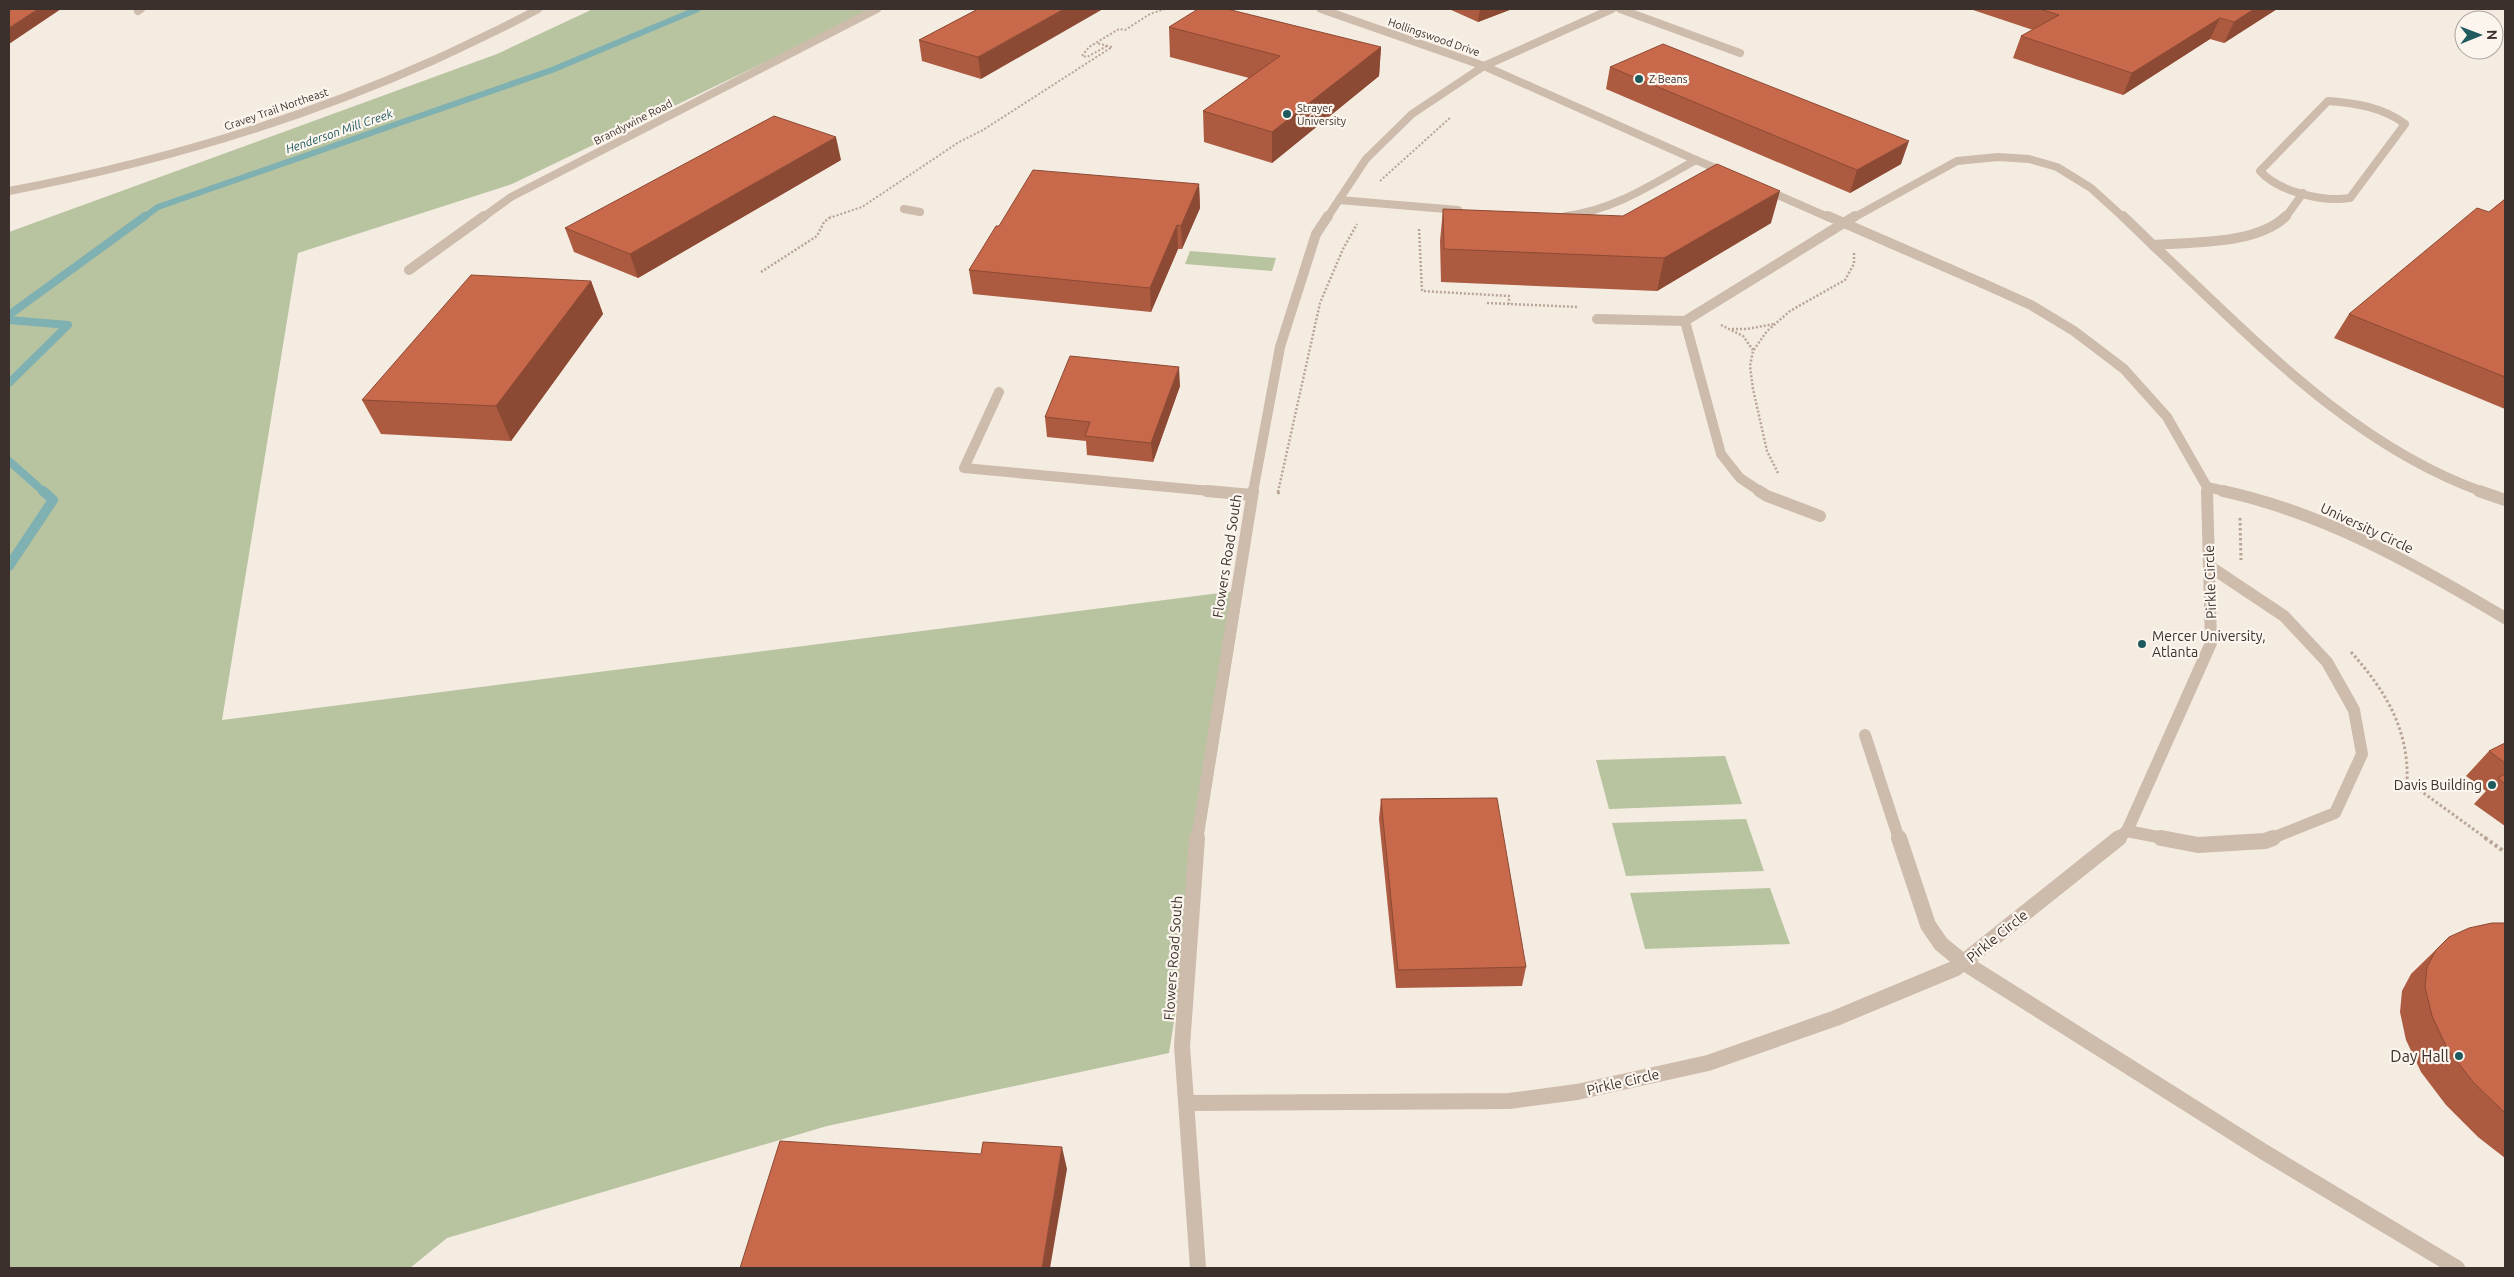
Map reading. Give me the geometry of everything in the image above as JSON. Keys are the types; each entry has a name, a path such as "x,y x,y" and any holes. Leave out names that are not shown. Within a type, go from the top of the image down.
{"street":[{"name":"Cravey Trail Northeast","path":"9,191 124,168 305,112 425,64 538,9"},
{"name":"Brandywine Road","path":"409,270 511,198 877,9"},
{"name":"Hollingswood Drive","path":"1321,9 1484,66 1740,178"},
{"name":"Flowers Road South","path":"1198,1268 1188,1102 1182,1046 1196,840 1252,495 1280,346 1316,234 1366,159 1412,114 1484,66 1612,9"},
{"path":"1620,9 1740,53"},
{"path":"2328,101 2348,102 2397,117 2405,124 2350,198 2336,200 2303,193 2269,182 2260,171 2328,101"},
{"path":"1597,319 1685,321 1843,223 1957,161 1973,157 2001,156 2048,164 2067,171 2089,186 2279,363 2352,423 2408,457 2477,490 2505,500"},
{"path":"1552,216 1587,214 1607,207 1696,160"},
{"name":"Pirkle Circle","path":"1188,1102 1509,1101 1577,1092 1708,1063 1836,1018 1956,968 2127,832 2212,643 2207,487 2167,417 2124,369 2060,322 2031,305 1758,186"},
{"path":"2153,245 2236,237 2274,226 2295,207 2303,193"},
{"path":"1339,200 1469,211"},
{"path":"904,210 920,212"},
{"path":"1685,321 1721,454 1740,478 1767,496 1820,516"},
{"path":"999,392 964,468 1252,495"},
{"name":"University Circle","path":"2207,487 2280,505 2357,537 2459,590 2505,618"},
{"path":"2127,832 2198,845 2265,841 2335,813 2362,754 2354,710 2327,662 2284,616 2209,566"},
{"path":"1865,735 1928,925 1941,944 1963,962 2264,1152 2457,1268"}],"path":[{"path":"1107,46 1086,57 1082,56 1096,42 1119,29 1125,30 1150,14 1165,9"},
{"path":"761,272 817,236 824,222 830,217 862,207 966,138 982,130 1112,47 1096,42"},
{"path":"1385,185 1379,182 1452,115"},
{"path":"1277,502 1320,303 1343,250 1360,219"},
{"path":"1419,227 1422,290 1509,296 1509,304"},
{"path":"1781,476 1774,468 1762,431 1750,373 1753,350 1774,324 1801,303 1833,290 1847,278 1854,262 1854,252 1850,248"},
{"path":"1487,303 1584,307"},
{"path":"1716,324 1731,329 1742,336 1753,350"},
{"path":"1731,329 1747,330 1774,324"}],"green space":[{"path":"593,9 876,9 512,184 298,253 222,720 1243,590 1169,1053 827,1126 447,1238 410,1268 9,1268 9,232 497,54"},
{"path":"1190,251 1276,258 1272,271 1185,264"},
{"path":"1725,756 1742,804 1609,809 1596,760"},
{"path":"1746,819 1764,871 1626,876 1612,823"},
{"path":"1770,888 1790,944 1645,949 1630,893"}],"building":[{"path":"9,9 38,9 9,28"},
{"path":"978,9 1064,9 978,57 919,40"},
{"path":"1198,9 1227,9 1381,47 1272,132 1203,111 1280,56 1169,27"},
{"path":"2040,9 2254,9 2234,22 2220,18 2132,73 2021,36 2059,15"},
{"path":"1663,44 1909,141 1857,170 1610,67"},
{"path":"774,116 836,137 630,254 565,228"},
{"path":"1717,164 1780,191 1664,258 1444,249 1443,209 1623,216"},
{"path":"1033,170 1199,184 1181,226 1177,225 1150,288 969,270 996,226 999,226"},
{"path":"2505,199 2505,377 2349,314 2477,208 2489,212"},
{"path":"471,275 591,281 496,406 362,400"},
{"path":"1070,356 1179,367 1151,443 1085,436 1090,422 1045,417"},
{"path":"2505,743 2505,763 2489,751"},
{"path":"2505,774 2505,784 2498,778"},
{"path":"1497,798 1526,967 1398,970 1381,799"},
{"path":"2492,923 2505,923 2505,1113 2473,1082 2447,1048 2432,1016 2425,987 2427,967 2436,950 2449,937 2469,928"},
{"path":"780,1141 981,1154 983,1142 1062,1147 1042,1268 740,1268"}],"waterway":[{"name":"Henderson Mill Creek","path":"143,218 158,207 552,70 698,9"},
{"name":"Henderson Mill Creek","path":"9,315 145,216"},
{"name":"Henderson Mill Creek","path":"9,320 68,325 9,383"},
{"name":"Henderson Mill Creek","path":"9,461 44,492"},
{"name":"Henderson Mill Creek","path":"9,566 53,500 43,491"}],"place":[{"name":"Z Beans","path":"1639,79"},
{"name":"Strayer University","path":"1287,114"},
{"name":"Mercer University, Atlanta","path":"2142,644"},
{"name":"Davis Building","path":"2492,785"},
{"name":"Day Hall","path":"2459,1056"}]}
